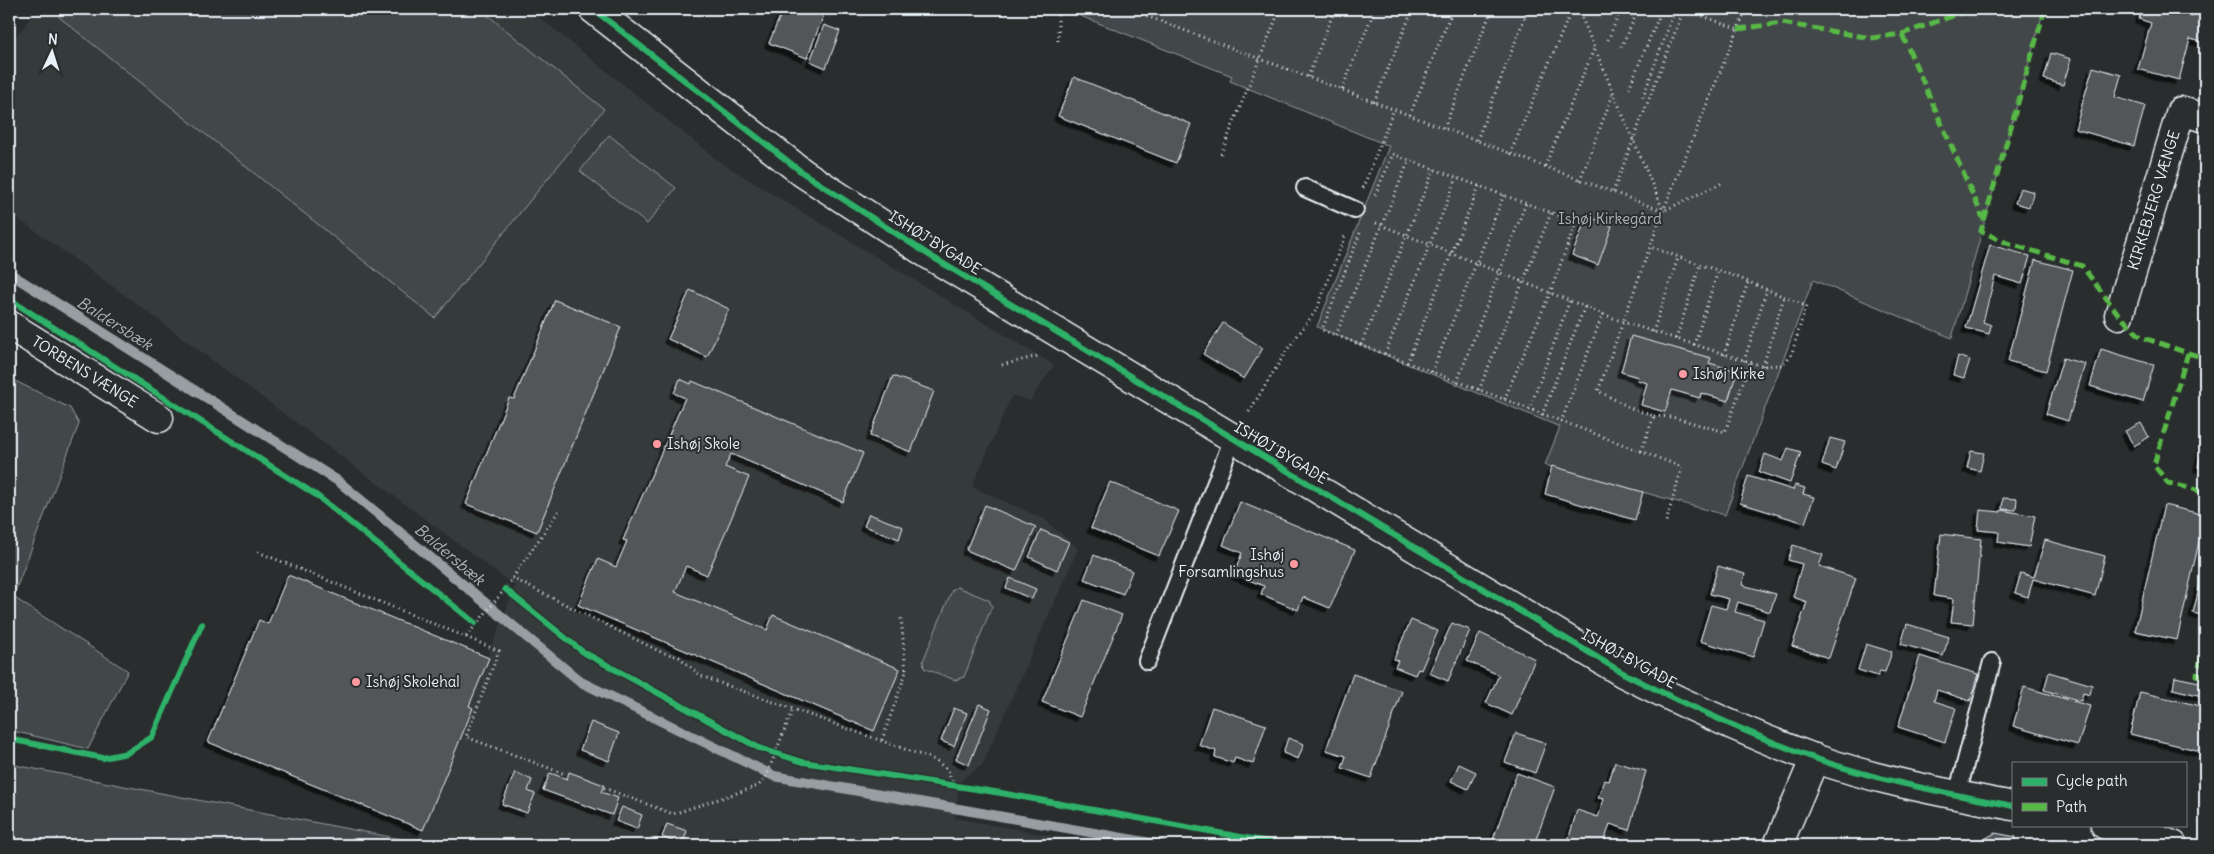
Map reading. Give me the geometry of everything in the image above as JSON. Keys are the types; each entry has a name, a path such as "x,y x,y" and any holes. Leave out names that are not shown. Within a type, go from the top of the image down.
{"street":[{"name":"ISHØJ BYGADE","path":"593,9 803,173 937,260 1623,673 1721,722 1814,758 1887,780 2012,806"},
{"name":"KIRKEBJERG VÆNGE","path":"2119,315 2181,111 2205,118"},
{"name":"TORBENS VÆNGE","path":"9,325 159,418"},
{"path":"1778,845 1814,758"},
{"path":"2109,826 2151,836 2173,845"}],"lane":[{"path":"1305,188 1360,214"},
{"name":"ISHØJ BYGADE","path":"1148,661 1233,438"},
{"path":"1957,795 1992,662"}],"path":[{"path":"1058,46 1058,15 1060,9"},
{"path":"1128,9 1663,211 1722,184"},
{"path":"1221,154 1280,9"},
{"path":"1308,77 1335,9"},
{"path":"1342,89 1375,9"},
{"path":"1374,102 1413,9"},
{"path":"1410,115 1453,9"},
{"path":"1444,128 1492,9"},
{"path":"1477,140 1528,9"},
{"path":"1510,154 1572,9"},
{"path":"1578,9 1663,211"},
{"path":"1608,40 1621,9"},
{"path":"1621,47 1639,9"},
{"path":"1629,88 1662,9"},
{"path":"1643,97 1675,9"},
{"path":"1613,192 1684,9 1738,29"},
{"path":"1746,9 1663,211 1598,391 1633,409 1654,416 1672,417 1725,432 1750,363"},
{"path":"1545,166 1595,48"},
{"path":"1580,180 1614,93"},
{"path":"1394,109 1322,330 1682,467 1666,522"},
{"path":"1233,438 1287,350 1316,309 1360,214 1393,154 1576,222 1550,293 1504,400"},
{"path":"1336,336 1409,160"},
{"path":"1361,345 1434,169"},
{"path":"1385,354 1457,178"},
{"path":"1407,363 1479,186"},
{"path":"1432,372 1504,195"},
{"path":"1456,382 1526,203"},
{"path":"1480,390 1551,213"},
{"path":"1360,214 1407,236 1623,322 1653,332 1763,366 1782,364 1791,356 1806,306 1767,289 1650,247"},
{"path":"1653,332 1678,258"},
{"path":"1676,339 1700,265"},
{"path":"1694,345 1718,271"},
{"path":"1724,355 1748,282"},
{"path":"1744,361 1767,289"},
{"path":"1763,366 1784,297"},
{"path":"1529,410 1570,300"},
{"path":"1542,415 1585,306"},
{"path":"1561,422 1603,314"},
{"path":"1641,452 1654,416"},
{"path":"466,636 505,589 560,509"},
{"path":"258,552 499,651 466,736 564,774"},
{"path":"512,578 661,652 679,657 701,676 942,763 947,768 954,786"},
{"path":"882,740 906,672 900,617"},
{"path":"604,788 672,814 758,786 762,783 793,709"}],"shaded area":[{"name":"Ishøj Skole","path":"37,9 529,9 720,162 1054,365 1030,401 1012,395 972,487 1044,519 1078,549 982,765 959,782 955,818 1102,845 432,845 417,842 515,586 137,304 9,212 9,46"}],"green space":[{"path":"65,9 480,9 604,109 435,318 59,17"},
{"name":"Ishøj Kirkegård","path":"1063,9 2044,9 1952,338 1813,280 1725,515 1545,465 1560,427 1317,327 1389,146 1230,81 1232,76"},
{"path":"609,135 676,188 647,224 580,171"},
{"path":"9,378 70,408 79,424 13,597 128,671 88,749 9,730"},
{"path":"957,587 989,600 992,606 964,677 955,680 924,668 923,661 952,590"},
{"path":"9,764 417,842 432,845 9,845"}],"building":[{"path":"783,9 826,9 807,58 769,43"},
{"path":"2142,9 2163,9 2192,17 2188,13 2190,9 2205,9 2203,42 2190,39 2179,80 2138,69 2151,23 2139,19"},
{"path":"824,25 840,31 826,68 810,61"},
{"path":"2051,53 2071,59 2063,85 2044,79"},
{"path":"2093,67 2121,75 2115,97 2145,106 2134,146 2075,129"},
{"path":"1074,77 1191,124 1176,163 1058,116"},
{"path":"2020,188 2034,192 2029,207 2015,203"},
{"path":"1587,216 1612,226 1598,265 1572,255"},
{"path":"1990,245 2030,256 2022,284 1995,276 1983,322 1991,325 1989,334 1966,328"},
{"path":"2035,260 2073,270 2046,371 2008,361"},
{"path":"690,290 729,309 707,357 668,339"},
{"path":"555,300 621,327 537,532 466,504 509,398 514,399"},
{"path":"1223,323 1263,348 1244,379 1203,354"},
{"name":"Ishøj Kirke","path":"1631,336 1711,358 1709,363 1737,371 1728,401 1701,393 1700,398 1672,390 1665,412 1641,405 1647,383 1637,380 1638,377 1621,372"},
{"path":"2101,349 2154,365 2143,402 2090,386"},
{"path":"1958,356 1970,360 1964,378 1953,375"},
{"path":"2063,358 2085,364 2068,421 2046,414"},
{"path":"893,376 934,391 911,452 870,436"},
{"path":"680,379 691,384 692,381 863,453 843,502 731,454 725,467 749,477 707,575 686,566 675,592 767,630 773,615 900,669 874,731 578,605 598,559 616,567 627,541 623,540 685,398 674,393"},
{"path":"2141,423 2149,437 2134,446 2125,431"},
{"path":"2205,435 2205,469 2198,467"},
{"path":"1830,438 1845,442 1836,470 1822,465"},
{"path":"1788,448 1801,452 1790,483 1759,472 1765,454 1783,461"},
{"path":"1971,451 1984,453 1980,471 1967,468"},
{"path":"1552,466 1643,492 1635,520 1545,494"},
{"path":"1748,476 1793,490 1795,485 1805,488 1803,494 1814,497 1805,523 1740,503"},
{"path":"1110,482 1179,511 1159,556 1091,528"},
{"path":"2003,498 2017,499 2016,510 2002,509"},
{"name":"Ishøj Forsamlingshus","path":"1240,502 1355,550 1330,608 1303,597 1298,610 1261,594 1264,586 1234,574 1242,553 1223,545"},
{"path":"985,505 1036,527 1016,571 966,550"},
{"path":"2164,505 2205,515 2177,640 2135,631"},
{"path":"1980,510 2001,512 2001,510 2035,516 2029,547 1998,542 1999,532 1978,530"},
{"path":"869,514 903,527 899,539 864,526"},
{"path":"1041,530 1069,542 1057,570 1029,557"},
{"path":"1941,534 1981,539 1973,624 1951,622 1954,599 1934,596"},
{"path":"2045,540 2105,556 2095,596 2033,579 2028,597 2015,593 2021,573 2034,577"},
{"path":"1793,545 1823,555 1819,566 1856,578 1829,658 1792,646 1807,602 1793,597 1802,564 1788,560"},
{"path":"1094,555 1132,571 1123,594 1084,579"},
{"path":"1718,566 1745,574 1742,585 1776,594 1770,612 1738,602 1735,612 1764,620 1753,657 1700,641 1711,605 1726,609 1729,599 1710,594"},
{"name":"Ishøj Skolehal","path":"288,575 489,658 469,706 473,708 423,830 208,742 259,620 268,624"},
{"path":"1010,578 1036,589 1032,599 1006,588"},
{"path":"2200,584 2205,585 2205,616 2193,613"},
{"path":"1084,600 1122,615 1080,717 1042,702"},
{"path":"1411,620 1438,631 1421,670 1418,669 1415,675 1395,667 1398,661 1394,659"},
{"path":"1452,623 1470,630 1448,681 1429,673"},
{"path":"1907,624 1949,637 1943,656 1901,644"},
{"path":"1480,633 1535,659 1512,715 1486,703 1499,675 1467,661"},
{"path":"1866,644 1892,652 1885,672 1880,671 1878,676 1858,670"},
{"path":"1920,656 1978,674 1970,701 1937,690 1934,701 1956,708 1945,742 1898,727"},
{"path":"2049,672 2092,685 2090,695 2083,693 2081,701 2044,690"},
{"path":"1353,674 1402,691 1371,778 1342,768 1346,756 1326,750"},
{"path":"2175,677 2204,683 2202,696 2173,689"},
{"path":"2024,687 2090,706 2078,745 2013,726"},
{"path":"2140,692 2205,707 2205,752 2130,734"},
{"path":"979,704 991,709 969,765 956,759"},
{"path":"1212,707 1266,725 1253,764 1235,758 1233,763 1215,757 1216,751 1199,745"},
{"path":"954,708 967,713 954,746 941,741"},
{"path":"591,722 619,733 609,761 580,750"},
{"path":"1516,733 1546,743 1535,773 1505,762"},
{"path":"1288,738 1304,744 1298,759 1283,753"},
{"path":"1615,762 1646,771 1629,830 1610,824 1603,845 1584,845 1568,841 1577,810 1598,817 1604,799 1598,798 1604,780 1609,781"},
{"path":"1459,764 1476,772 1468,789 1451,781"},
{"path":"515,772 532,780 528,791 535,794 527,813 502,804"},
{"path":"569,772 604,785 601,792 618,798 612,815 543,790 550,773 567,779"},
{"path":"1517,773 1555,787 1534,845 1491,845"},
{"path":"622,807 642,815 637,829 616,821"},
{"path":"667,824 687,831 682,845 662,837"},
{"path":"1995,833 2016,837 2014,845 1981,845 1981,841"}],"waterway":[{"name":"Baldersbæk","path":"9,273 338,481 581,682 774,776 1162,845"}],"marked path":[{"path":"1738,29 1782,23 1871,38 1902,34 1972,9"},
{"path":"2045,9 1981,231 2007,243 2082,266 2119,315 2141,337 2188,353 2154,465 2168,483 2205,492"},
{"path":"1902,34 1984,220"},
{"path":"2188,353 2205,358"},
{"path":"2205,643 2197,675 2205,677"}],"cycle path":[{"path":"593,9 803,173 929,255 1623,673 1717,718 1814,758 1887,780 2012,806"},
{"path":"9,299 316,495 475,623"},
{"path":"505,589 583,652 759,748 803,762 1001,793 1285,845"},
{"path":"9,739 103,758 127,753 152,737 202,624"}],"place":[{"name":"Ishøj Kirke","path":"1683,374"},
{"name":"Ishøj Skole","path":"657,444"},
{"name":"Ishøj Forsamlingshus","path":"1294,564"},
{"name":"Ishøj Skolehal","path":"356,682"}]}
